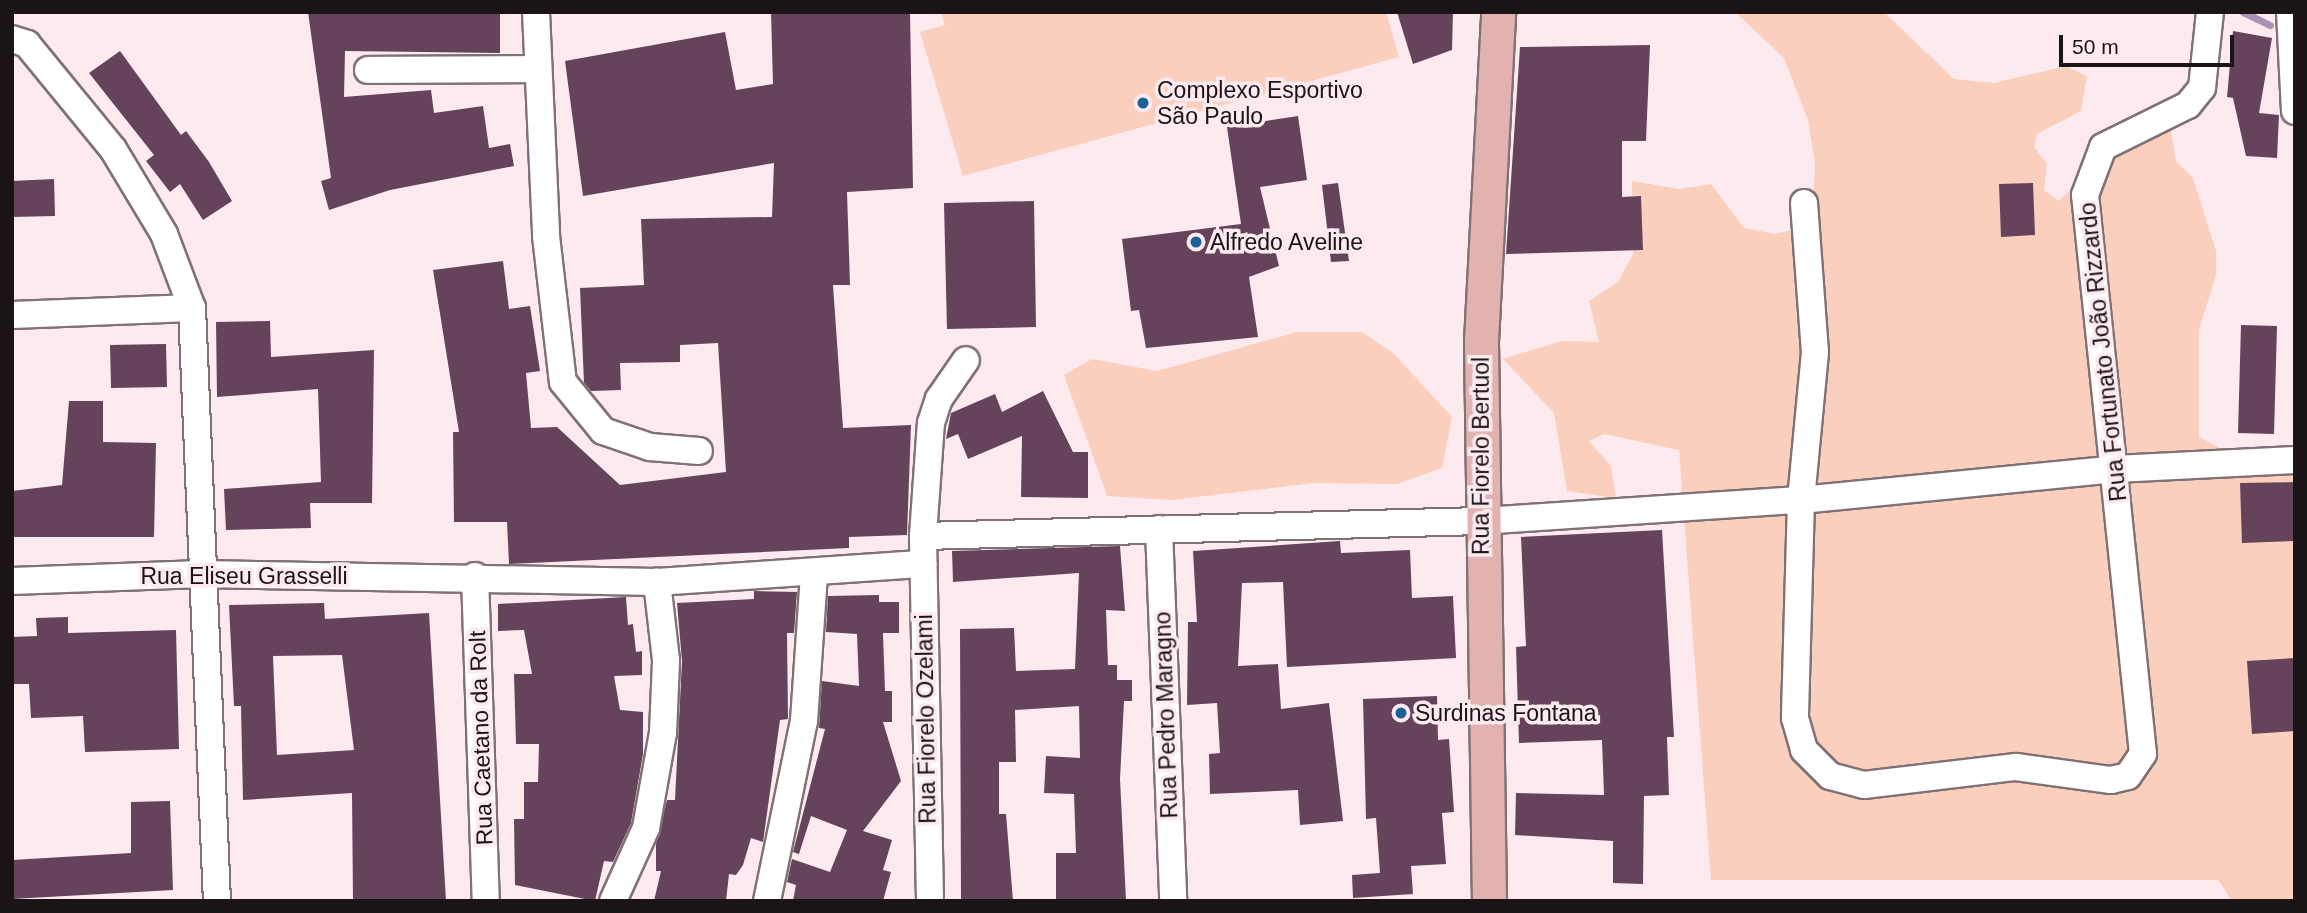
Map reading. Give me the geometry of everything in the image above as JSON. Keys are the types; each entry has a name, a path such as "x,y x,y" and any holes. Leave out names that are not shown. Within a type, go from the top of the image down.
{"main road":[{"name":"Rua Fiorelo Bertuol","path":"1489,901 1481,521 1486,178 1498,12"}],"street":[{"path":"536,12 537,69 563,382 603,431 650,447 699,451"},
{"name":"Rua Fortunato João Rizzardo","path":"1801,500 1795,718 1804,750 1830,776 1864,785 2016,767 2111,780 2128,776 2143,754 2085,195 2103,147 2188,105 2202,88 2210,12"},
{"path":"2290,12 2295,110"},
{"path":"12,39 27,44 113,149 164,234 192,308 201,574 217,901"},
{"path":"368,70 537,69"},
{"path":"1801,500 1815,352 1804,203"},
{"path":"12,315 192,308"},
{"name":"Rua Fiorelo Ozelami","path":"930,901 923,536 931,423 966,360"},
{"path":"923,536 1481,521 1801,500 2115,469 2295,460"},
{"name":"Rua Pedro Maragno","path":"1159,529 1173,901"},
{"name":"Rua Eliseu Grasselli","path":"12,581 201,574 475,576 657,582 923,564"},
{"path":"767,901 804,721 814,573"},
{"name":"Rua Caetano da Rolt","path":"475,576 486,901"},
{"path":"613,901 646,828 663,733 666,660 657,582"}],"shaded area":[{"name":"Complexo Esportivo São Paulo","path":"941,12 1386,12 1399,57 963,176 920,32 945,25"},
{"path":"1735,12 1884,12 1954,79 1994,83 2066,66 2087,76 2081,111 2037,134 2034,147 2047,164 2044,190 2058,201 2080,182 2110,129 2133,115 2169,122 2176,161 2193,178 2216,251 2216,275 2199,330 2199,437 2263,471 2295,474 2295,901 2232,901 2218,880 1711,880 1679,450 1604,434 1589,441 1611,466 1616,498 1567,491 1554,413 1503,359 1562,341 1599,342 1589,301 1618,282 1633,254 1632,181 1679,189 1711,184 1744,228 1775,234 1798,229 1813,205 1815,164 1808,120 1784,58"},
{"path":"1297,332 1362,332 1393,353 1452,417 1442,468 1397,484 1313,483 1171,500 1107,496 1064,375 1092,359 1157,371"}],"building":[{"path":"308,12 500,12 500,53 345,51 344,97 431,90 434,113 483,106 489,148 510,144 514,166 390,190 329,210 321,181 331,178"},
{"path":"771,12 910,12 913,188 847,192 850,285 833,285 843,428 911,425 907,535 849,537 849,548 509,564 507,522 454,522 453,432 459,432 433,270 503,261 509,309 530,306 540,371 526,373 531,428 557,427 620,485 726,472 718,343 680,345 680,362 620,363 621,390 591,391 584,383 580,288 644,285 641,219 772,217 774,163 583,196 565,61 725,32 736,90 773,84"},
{"path":"1397,12 1453,12 1452,50 1413,64"},
{"path":"2233,31 2272,38 2259,113 2279,115 2277,158 2246,156 2233,98 2227,97"},
{"path":"1650,45 1646,141 1622,141 1622,197 1641,196 1643,250 1506,254 1520,47"},
{"path":"120,51 181,135 186,131 209,162 232,201 203,220 180,184 170,192 146,161 154,155 89,73"},
{"path":"1298,116 1307,180 1260,187 1279,266 1249,277 1258,337 1146,348 1139,310 1131,311 1122,239 1241,224 1227,127"},
{"path":"54,179 55,216 12,217 12,181"},
{"path":"1338,183 1349,261 1331,262 1322,185"},
{"path":"2033,183 2035,235 2001,237 1999,184"},
{"path":"1034,201 1036,327 947,329 944,203"},
{"path":"270,321 271,357 374,350 372,503 310,503 311,528 226,530 224,489 321,482 318,389 217,397 216,322"},
{"path":"2241,325 2277,326 2274,434 2238,433"},
{"path":"166,344 167,387 111,388 110,345"},
{"path":"1043,391 1073,452 1088,452 1088,498 1021,497 1022,436 968,459 958,434 946,439 951,413 995,394 1002,412"},
{"path":"69,401 103,401 103,442 156,443 154,537 12,537 12,491 62,485"},
{"path":"2295,482 2295,541 2242,543 2240,483"},
{"path":"1662,530 1674,737 1667,737 1669,795 1644,796 1643,884 1613,883 1613,841 1515,835 1516,793 1604,795 1602,740 1519,743 1516,647 1526,646 1521,537"},
{"path":"1340,541 1341,553 1410,550 1412,598 1453,596 1456,658 1287,667 1283,582 1242,583 1238,666 1278,664 1281,709 1329,703 1343,821 1300,825 1298,790 1210,794 1209,754 1220,753 1217,703 1187,705 1188,622 1197,622 1193,551"},
{"path":"1120,546 1125,611 1106,610 1108,665 1117,665 1117,680 1132,680 1132,701 1124,701 1120,779 1126,901 1056,901 1056,853 1076,853 1074,794 1044,793 1046,756 1080,758 1079,706 1015,710 1016,762 999,762 999,814 1006,814 1013,901 961,901 960,629 1014,628 1016,671 1075,669 1079,573 953,582 952,551"},
{"path":"754,591 797,592 794,633 787,633 788,719 780,720 763,842 751,838 743,865 736,875 729,874 726,901 654,901 661,871 656,871 656,844 667,800 675,800 682,661 677,603 754,599"},
{"path":"879,595 879,602 899,602 899,633 883,633 885,691 892,691 892,722 883,722 901,781 863,831 892,840 883,870 891,872 883,901 793,901 796,885 787,882 792,859 830,872 847,830 811,816 799,854 793,852 825,729 819,728 822,681 859,686 857,634 826,632 828,596"},
{"path":"626,597 628,625 633,624 636,652 642,651 642,675 614,676 620,710 643,712 643,754 631,823 613,862 604,861 595,901 515,885 514,819 524,819 524,782 538,782 539,744 516,744 514,674 532,674 524,630 498,631 498,604"},
{"path":"324,603 325,619 429,613 446,901 353,901 352,793 243,800 241,706 234,706 229,605","holes":["342,655 354,750 277,755 273,656"]},
{"path":"68,617 68,633 176,630 179,749 85,752 83,716 31,718 29,684 12,684 12,637 37,636 36,618"},
{"path":"2295,658 2295,731 2252,734 2247,661"},
{"path":"1437,696 1438,740 1449,739 1454,812 1442,813 1446,864 1411,866 1413,894 1353,898 1352,875 1380,873 1376,818 1366,819 1363,699"},
{"path":"170,801 173,890 12,899 12,860 131,853 131,802"}],"waterway":[{"path":"2243,12 2270,25"}],"place":[{"name":"Complexo Esportivo São Paulo","path":"1143,103"},
{"name":"Alfredo Aveline","path":"1196,242"},
{"name":"Surdinas Fontana","path":"1401,713"}]}
